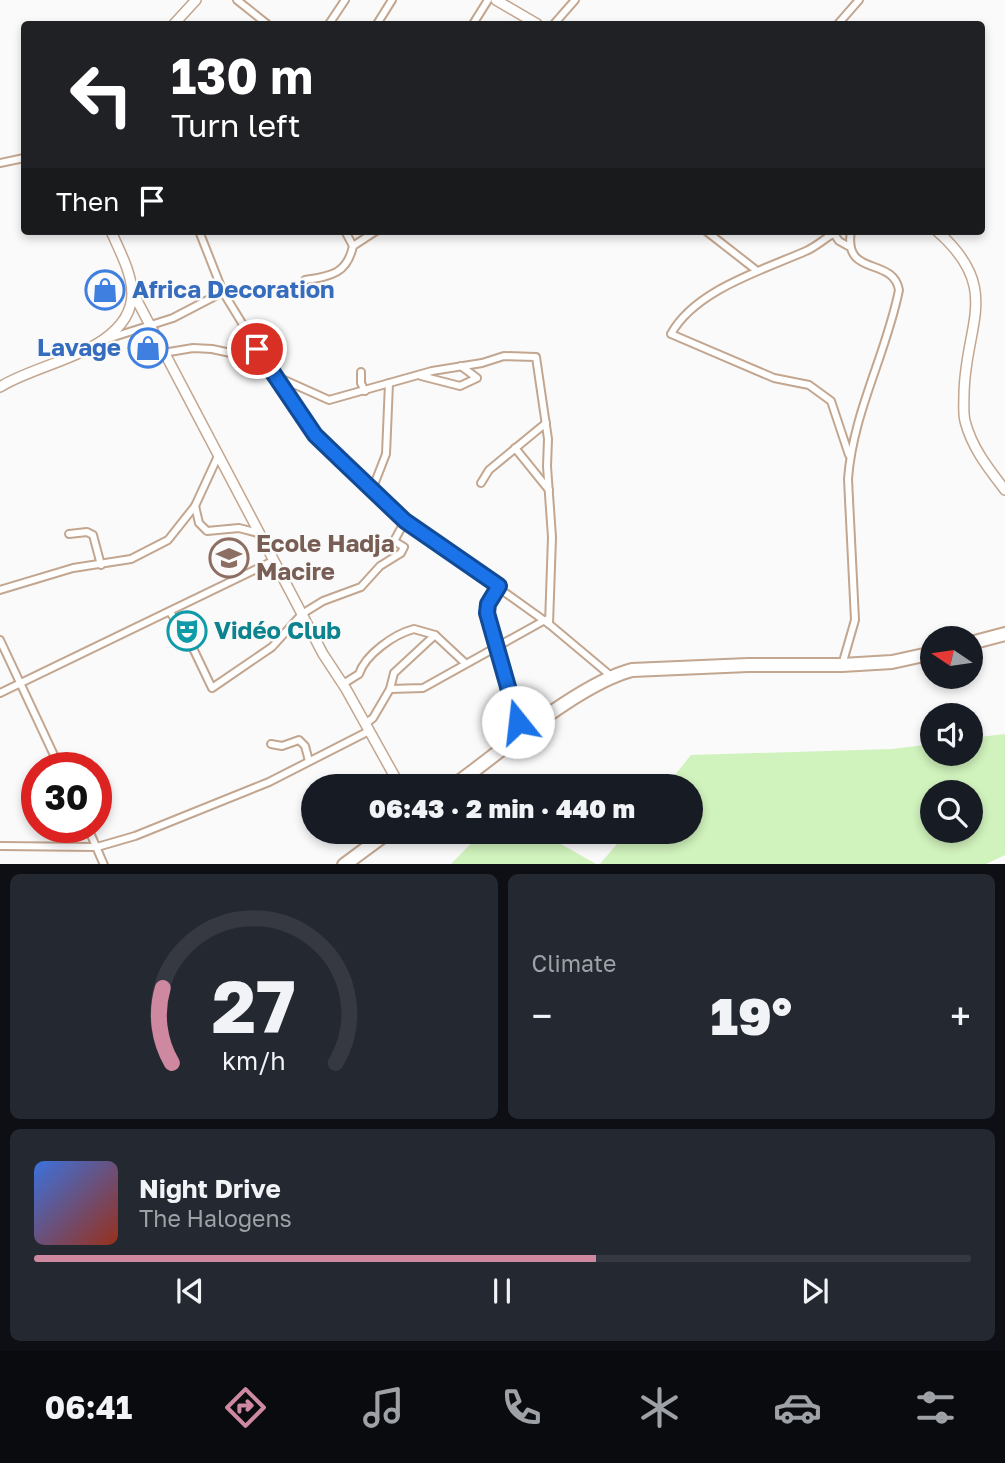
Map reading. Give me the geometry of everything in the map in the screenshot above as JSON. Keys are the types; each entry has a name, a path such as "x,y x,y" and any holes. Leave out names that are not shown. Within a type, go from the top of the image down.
{"highway":[{"path":"984,640 1005,634"},
{"path":"470,774 611,676 645,669 842,665 892,662 920,656"},
{"path":"344,864 372,844"}],"street":[{"path":"177,21 196,0"},
{"path":"237,0 263,21"},
{"path":"331,21 345,0"},
{"path":"379,21 392,0"},
{"path":"475,21 488,0"},
{"path":"496,0 532,21"},
{"path":"557,21 575,0"},
{"path":"841,21 859,0"},
{"path":"0,163 21,159"},
{"path":"112,235 132,291 163,353 273,561 393,774"},
{"path":"201,235 236,318 315,435 405,521 547,622 611,676"},
{"path":"305,280 336,273 350,262 353,246 347,235"},
{"path":"353,246 370,235"},
{"path":"711,235 756,270"},
{"path":"830,235 808,251 756,270 701,300 671,334 774,378 809,385 831,401 849,456"},
{"path":"837,235 848,246 853,257 892,277 898,283 899,290 853,431 849,456 855,620 842,665"},
{"path":"848,246 850,235"},
{"path":"942,235 955,247 976,288 976,324 965,363 964,419 975,451 1005,491"},
{"path":"104,341 121,324 130,309 132,291"},
{"path":"0,387 104,341 173,318 223,292"},
{"path":"163,353 192,348 212,349 254,358 268,365"},
{"path":"279,378 329,400 461,366 516,355 536,357 546,423 552,537 547,622"},
{"path":"419,375 460,386 477,378 461,366"},
{"path":"361,372 361,383 365,391"},
{"path":"372,490 386,454 389,383"},
{"path":"481,483 489,470 546,423"},
{"path":"515,448 548,490"},
{"path":"0,590 73,568 131,559 167,540 195,506 218,456"},
{"path":"195,506 199,523 207,531 239,528 258,533"},
{"path":"170,612 183,630 212,688 272,647 302,614 323,601 361,587 380,566 401,553 404,547 394,541 405,521"},
{"path":"69,534 87,532 93,535 101,565"},
{"path":"0,693 273,561"},
{"path":"499,586 487,608 518,722 526,734"},
{"path":"390,689 423,688 458,671 465,663 547,622"},
{"path":"343,684 359,674 362,665 384,644 403,632 414,629 435,635 465,663"},
{"path":"0,846 97,847 191,815 309,761 367,727 390,689 394,673 435,635"},
{"path":"0,640 52,752"},
{"path":"271,744 282,746 299,740 305,746 309,761"},
{"path":"95,843 104,864"}],"green space":[{"path":"1005,734 1005,855 986,864 600,864 617,844 703,844 703,774 676,774 691,755 892,749 920,746 920,766 983,766 983,737"},
{"path":"470,844 561,844 596,864 451,864"}],"place":[{"name":"Africa Decoration","path":"105,290"},
{"name":"Lavage","path":"148,348"},
{"name":"Ecole Hadja Macire","path":"229,558"},
{"name":"Vidéo Club","path":"187,631"}],"route":[{"path":"257,349 315,435 405,521 499,586 488,604 487,613 518,722"}]}
